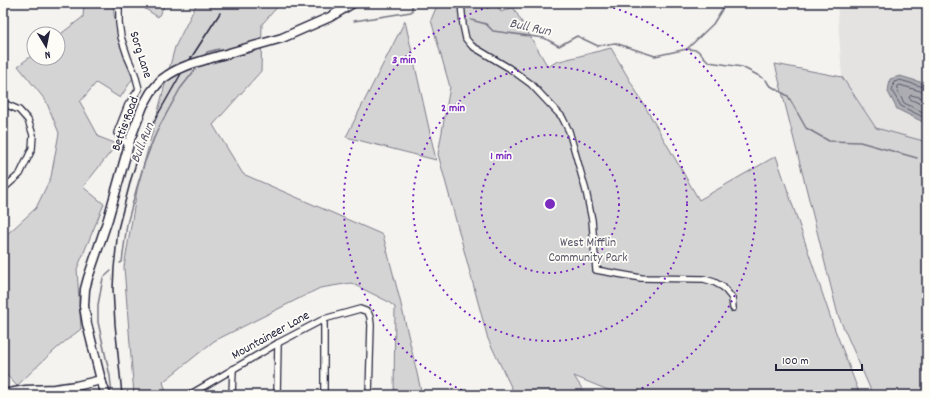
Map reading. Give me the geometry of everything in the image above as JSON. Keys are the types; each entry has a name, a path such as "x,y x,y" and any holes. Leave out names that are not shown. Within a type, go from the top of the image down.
{"street":[{"name":"Sorg Lane","path":"119,3 121,37 139,89 128,105 117,133 129,146"},
{"name":"Bettis Road","path":"106,395 87,324 84,306 85,289 108,219 129,146 143,106 150,92 161,80 177,69 282,38 330,17 353,3"},
{"path":"461,3 466,39 472,46 509,68 531,84 562,117 569,131 586,191 592,220 596,270 641,278 704,279 723,287 732,298 733,308"},
{"path":"3,103 19,110 28,120 33,136 32,149 20,174 3,189"},
{"name":"Mountaineer Lane","path":"189,395 324,319 360,309 368,312 371,325 369,395"},
{"path":"324,319 324,395"},
{"path":"277,395 278,344"},
{"path":"232,395 234,369"},
{"path":"3,394 26,390 54,389 76,386 101,380"}],"shaded area":[{"path":"837,3 927,3 927,142 876,128 842,77"}],"green space":[{"path":"84,3 113,3 114,15 133,78 120,98 96,83 80,102 99,137 117,144 83,187 104,204 77,269 81,329 48,356 17,386 3,371 3,237 36,208 51,177 59,133 46,101 18,66 26,60 26,66 66,66 66,30 83,17"},
{"path":"136,3 166,3 158,17"},
{"path":"197,3 281,3 262,24 261,71 213,125 243,174 383,235 422,395 394,395 395,307 387,301 351,283 320,288 214,341 163,382 167,395 134,395 124,267 137,190 175,47"},
{"name":"West Mifflin Community Park","path":"438,3 496,3 501,12 513,7 548,67 556,62 611,48 699,200 776,156 832,322 860,395 620,395 574,376 586,395 515,395 488,339 438,154 450,87 431,20"},
{"path":"405,21 436,160 346,137"},
{"path":"775,64 842,77 876,128 927,142 927,395 873,395 838,315"}],"water":[{"path":"900,76 927,84 927,123 897,109 888,92 890,79"}],"waterway":[{"name":"Bull Run","path":"354,21 411,12 412,3"},
{"name":"Bull Run","path":"471,20 486,24 493,31 544,38 559,46 577,36 598,46 615,43 655,56 687,49 713,24 726,3"},
{"name":"Bull Run","path":"205,56 207,52 219,49"},
{"path":"687,49 697,50 709,62 742,67 763,78"},
{"name":"Bull Run","path":"120,263 122,262 127,224 137,187 154,138 180,89 198,66"},
{"path":"766,80 769,85 788,96 806,128 829,141 860,142 917,158"},
{"name":"Bull Run","path":"111,271 103,278 98,305 98,322 110,376 112,395"}],"railway":[{"path":"122,395 113,289 118,229 139,154 153,123 182,72 220,13"}]}
